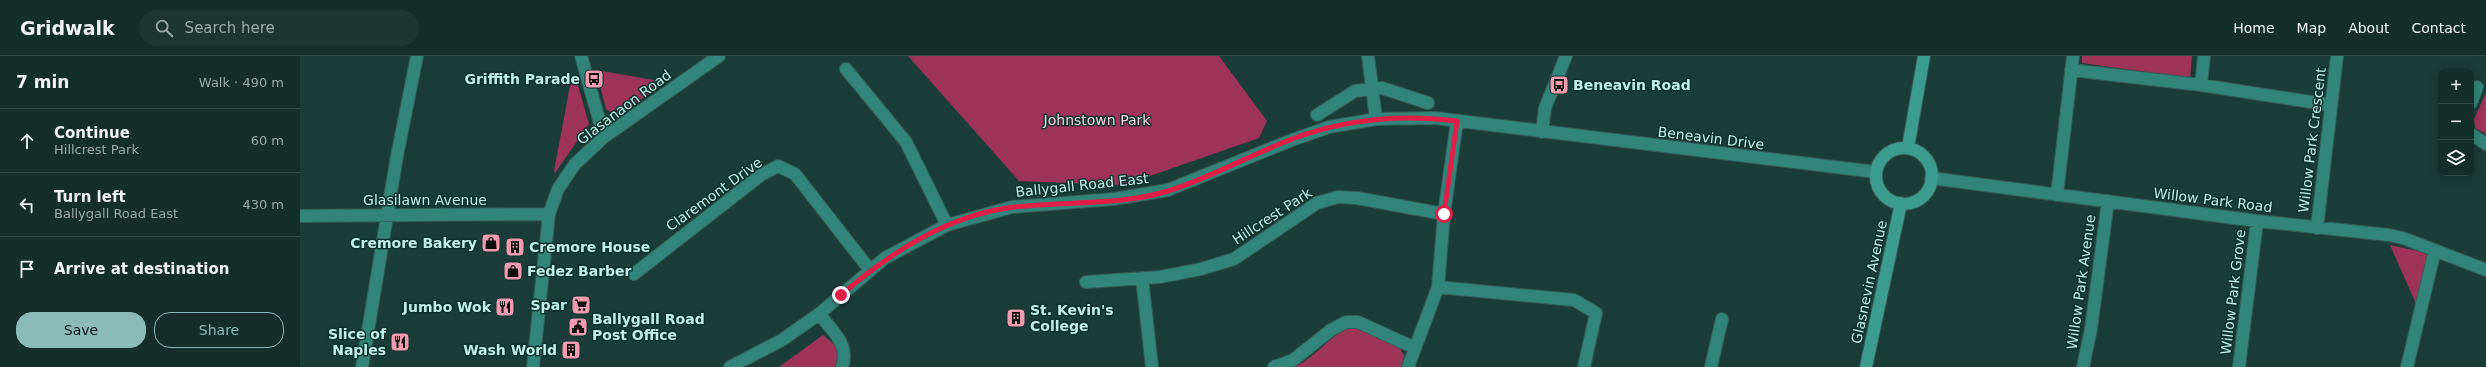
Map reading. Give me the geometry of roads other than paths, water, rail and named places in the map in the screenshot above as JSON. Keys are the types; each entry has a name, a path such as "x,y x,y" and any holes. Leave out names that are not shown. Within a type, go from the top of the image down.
{"main road":[{"path":"1908,148 1924,56"},
{"path":"1908,148 1922,155 1928,162 1932,178 1927,190 1918,200 1901,203 1892,201 1880,189 1876,172 1879,164 1890,151 1908,148"},
{"name":"Glasnevin Avenue","path":"1866,367 1901,203"}],"street":[{"path":"362,367 387,214 417,56"},
{"path":"581,56 604,137"},
{"name":"Glasanaon Road","path":"533,367 549,214 558,190 575,164 604,137 719,56"},
{"path":"1368,56 1376,119"},
{"path":"1542,132 1545,108 1566,56"},
{"path":"2057,195 2073,56"},
{"path":"2201,85 2204,56"},
{"name":"Willow Park Crescent","path":"2317,228 2330,105 2337,56"},
{"path":"846,69 906,142 947,225"},
{"path":"2071,70 2201,85 2330,105"},
{"path":"2474,95 2477,87"},
{"path":"1317,115 1355,91 1371,89 1382,88 1428,103"},
{"name":"Ballygall Road East","path":"730,367 782,340 819,314 870,270 909,244 947,225 1012,207 1114,199 1163,192 1329,127 1376,119 1435,118 1542,132"},
{"path":"1408,367 1438,287 1444,214 1457,121"},
{"name":"Beneavin Drive","path":"1542,132 1876,172"},
{"path":"2474,136 2486,144"},
{"name":"Claremont Drive","path":"634,274 748,185 778,166 796,174 870,270"},
{"name":"Willow Park Road","path":"1932,178 2257,221 2389,235 2403,238 2486,270"},
{"name":"Hillcrest Park","path":"1086,282 1160,277 1201,269 1234,259 1317,203 1338,197 1357,198 1444,214"},
{"name":"Willow Park Avenue","path":"2083,367 2091,329 2108,201"},
{"name":"Glasilawn Avenue","path":"300,216 387,214 549,214"},
{"name":"Willow Park Grove","path":"2239,367 2257,221"},
{"path":"2407,367 2435,250"},
{"path":"1142,278 1152,367"},
{"path":"1438,287 1574,300 1596,313 1584,367"},
{"path":"819,314 843,347 845,359 842,367"},
{"path":"1711,367 1722,319"},
{"path":"1274,367 1293,360 1332,330 1346,322 1358,322 1415,348"}],"place":[{"name":"Griffith Parade","path":"594,79"},
{"name":"Beneavin Road","path":"1559,85"},
{"name":"Cremore Bakery","path":"491,243"},
{"name":"Cremore House","path":"515,247"},
{"name":"Fedez Barber","path":"513,271"},
{"name":"Spar","path":"581,305"},
{"name":"Jumbo Wok","path":"505,307"},
{"name":"St. Kevin's College","path":"1016,318"},
{"name":"Ballygall Road Post Office","path":"578,327"},
{"name":"Slice of Naples","path":"400,342"},
{"name":"Wash World","path":"571,350"}],"park label":[{"name":"Johnstown Park","path":"1097,120"}]}
